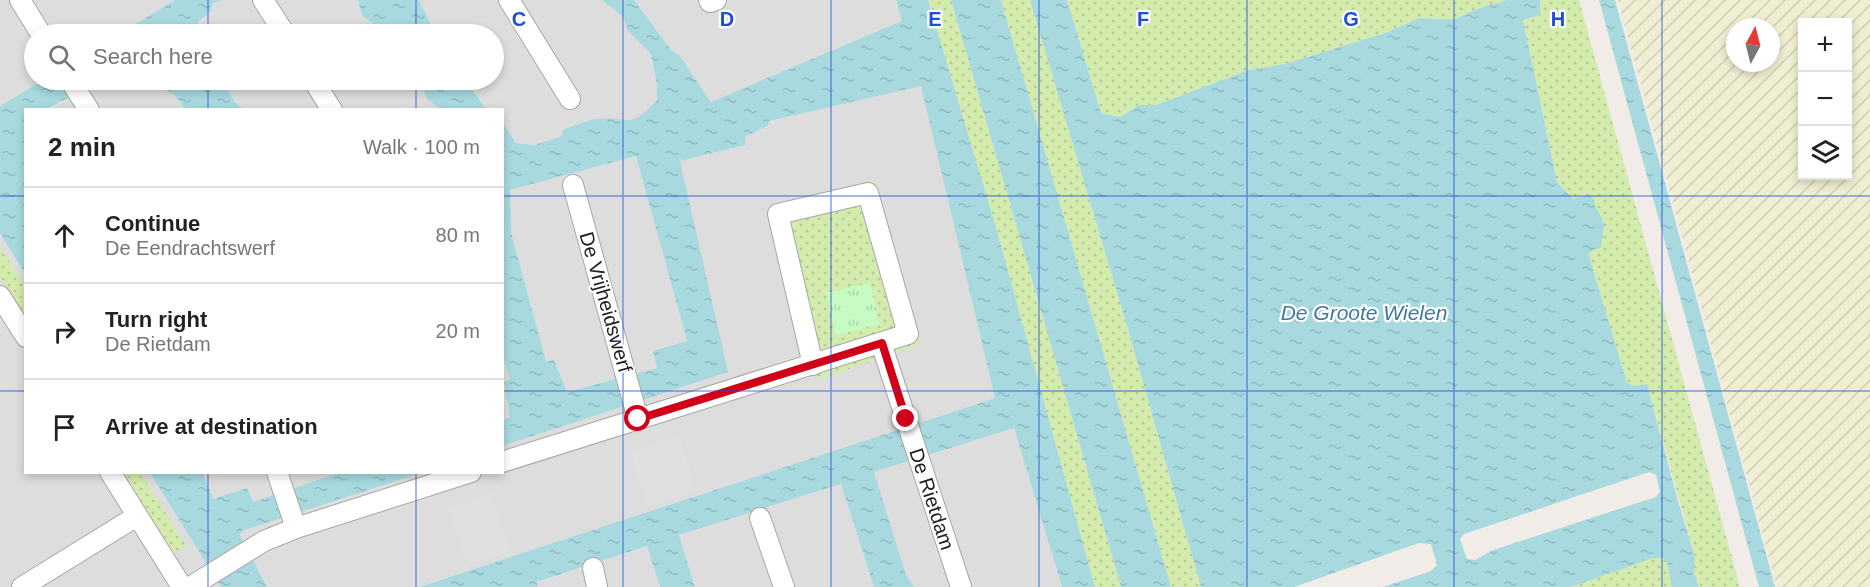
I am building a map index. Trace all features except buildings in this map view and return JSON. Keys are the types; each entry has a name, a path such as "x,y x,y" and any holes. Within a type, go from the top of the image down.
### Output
{"street":[{"path":"20,0 35,24"},
{"path":"263,0 279,24"},
{"path":"509,0 570,99"},
{"path":"710,0 710,2 716,0"},
{"path":"76,90 85,104"},
{"path":"319,90 331,108"},
{"name":"De Vrijheidswerf","path":"573,185 637,413"},
{"path":"504,461 637,413 813,365 908,334 868,193 778,214 813,365"},
{"path":"0,296 6,320 24,335"},
{"name":"De Rietdam","path":"882,343 961,587"},
{"path":"111,474 182,587"},
{"path":"190,587 264,540 294,524 464,474"},
{"path":"279,479 294,524"},
{"path":"22,587 137,516"},
{"path":"760,518 784,587"}],"shaded area":[{"path":"0,0 175,0 135,24 24,24 24,90 26,90 0,106"},
{"path":"223,0 358,0 362,15 373,24 198,24 211,11 213,3"},
{"path":"419,0 602,0 623,17 628,31 651,54 657,85 657,100 645,114 631,122 596,119 561,136 535,145 516,143 504,125 504,108 485,108 474,90 504,90 504,24 431,24"},
{"path":"634,0 896,0 903,21 711,102 680,56 671,50"},
{"path":"1618,0 1870,0 1870,587 1777,587"},
{"path":"922,85 995,398 419,587 267,587 240,535 242,531 418,474 504,474 504,446 727,372 680,161 746,145 745,137 768,127 769,121"},
{"path":"84,90 166,90 185,108 51,108"},
{"path":"228,90 423,90 427,99 439,108 243,108 235,102"},
{"path":"636,156 687,341 657,368 567,392 554,360 546,361 511,232 510,190"},
{"path":"0,233 24,272 24,474 151,474 221,587 0,587"},
{"path":"504,360 511,379 504,382"},
{"path":"504,382 510,417 504,420"},
{"path":"1014,428 1062,587 914,587 906,575 873,472"},
{"path":"679,436 696,490 647,506 630,452"},
{"path":"203,474 335,474 252,503 247,489 213,499"},
{"path":"841,484 874,587 695,587 679,535"},
{"path":"492,494 510,551 467,565 448,508"},
{"path":"647,546 660,587 537,587 536,583"}],"green space":[{"path":"928,0 951,0 1121,587 1095,587 997,231"},
{"path":"1001,0 1030,0 1127,326 1201,587 1171,587"},
{"path":"1067,0 1507,0 1477,9 1453,20 1418,18 1388,32 1285,64 1249,70 1156,105 1139,105 1120,117 1101,113"},
{"path":"1540,0 1579,0 1740,587 1699,587 1694,575 1695,557 1647,384 1633,386 1627,384 1588,253 1601,247 1573,199 1557,182 1523,20 1540,15"},
{"path":"874,180 921,344 818,380 780,204"},
{"path":"0,246 24,286 24,316 0,277"},
{"path":"870,283 879,324 836,335 826,293"},
{"path":"122,474 141,474 187,547 173,555"},
{"path":"1653,558 1663,558 1667,562 1672,587 1571,587"}],"water":[{"path":"175,0 223,0 213,3 211,11 198,24 135,24"},
{"path":"358,0 419,0 431,24 373,24 362,15"},
{"path":"602,0 634,0 671,50 680,56 711,102 902,21 896,0 928,0 997,231 1095,587 1062,587 1014,428 874,472 906,575 914,587 874,587 841,484 679,535 695,587 660,587 647,546 537,582 537,587 419,587 995,398 921,86 769,121 768,126 745,137 746,145 680,161 728,372 504,446 504,420 510,417 504,382 510,379 504,360 504,125 516,143 535,145 561,136 564,129 585,122 597,119 629,120 641,116 657,100 657,85 651,54 628,31 623,17","holes":["636,156 687,341 653,351 657,368 567,392 554,360 546,361 511,232 510,190"]},
{"path":"951,0 1001,0 1171,587 1121,587"},
{"name":"De Groote Wielen","path":"1030,0 1067,0 1101,113 1120,117 1139,105 1156,105 1249,70 1285,64 1388,32 1419,18 1453,20 1477,9 1507,0 1540,0 1540,15 1523,20 1557,182 1573,199 1590,194 1604,224 1601,247 1588,253 1627,383 1633,386 1647,384 1695,557 1694,574 1699,587 1672,587 1667,562 1663,558 1653,558 1571,587 1383,587 1431,571 1437,565 1431,544 1419,543 1294,587 1201,587 1127,326","holes":["1649,472 1656,475 1660,492 1656,497 1493,550 1475,560 1467,559 1460,539 1464,534"]},
{"path":"1599,0 1615,0 1775,587 1759,587"},
{"path":"26,90 83,90 49,108 24,108 24,272 0,233 0,106"},
{"path":"166,90 228,90 235,102 243,108 185,108"},
{"path":"423,90 473,90 485,108 439,108 427,99"},
{"path":"151,474 203,474 213,499 247,488 253,502 335,474 418,474 242,531 240,535 267,587 221,587"}],"route":[{"path":"638,419 882,343 906,419"}]}
